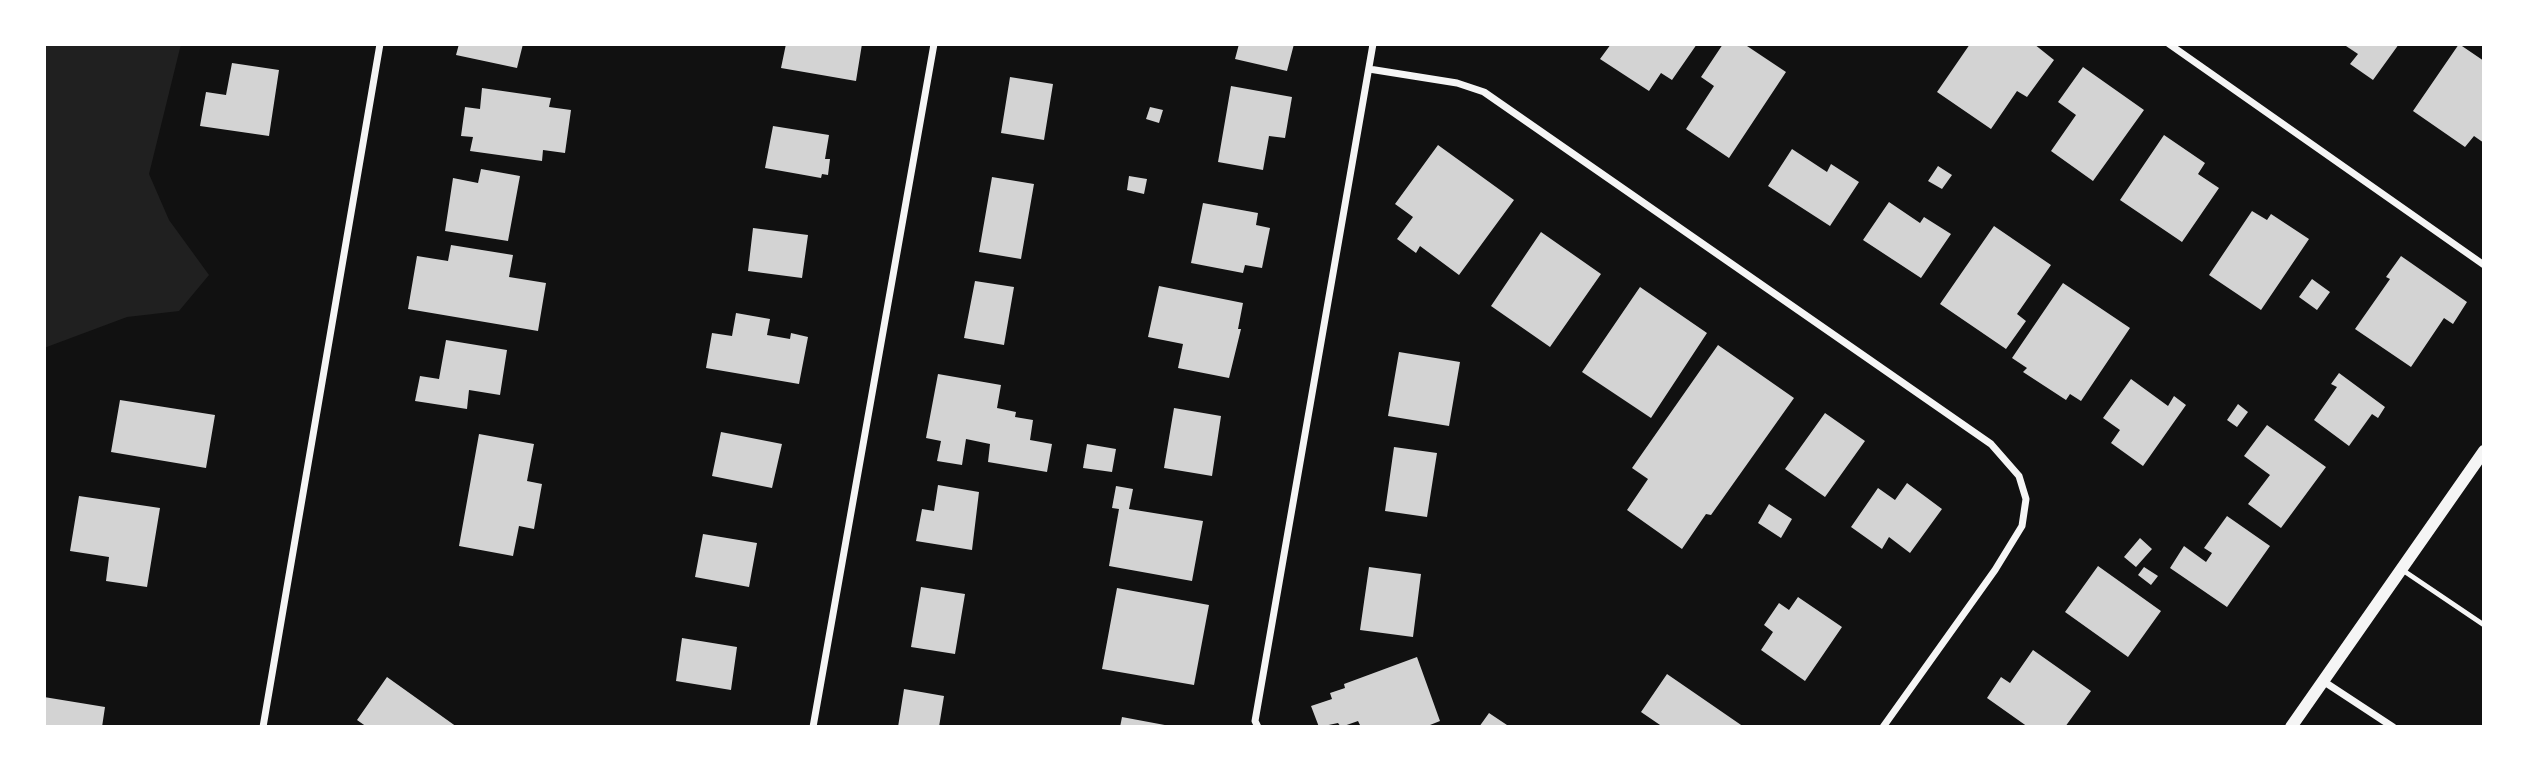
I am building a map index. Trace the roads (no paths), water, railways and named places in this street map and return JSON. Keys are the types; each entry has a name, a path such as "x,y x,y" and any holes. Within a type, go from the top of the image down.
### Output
{"street":[{"path":"262,727 380,44"},
{"path":"813,727 934,44"},
{"path":"1258,727 1255,721 1373,44"},
{"path":"2169,44 2484,265"},
{"path":"1369,69 1457,83 1484,92 1979,436 2010,464 2019,476 2026,499 2022,526 1995,570 1883,727"},
{"path":"2291,727 2484,450"},
{"path":"2323,681 2393,727"}],"lane":[{"path":"2401,569 2484,625"}]}
